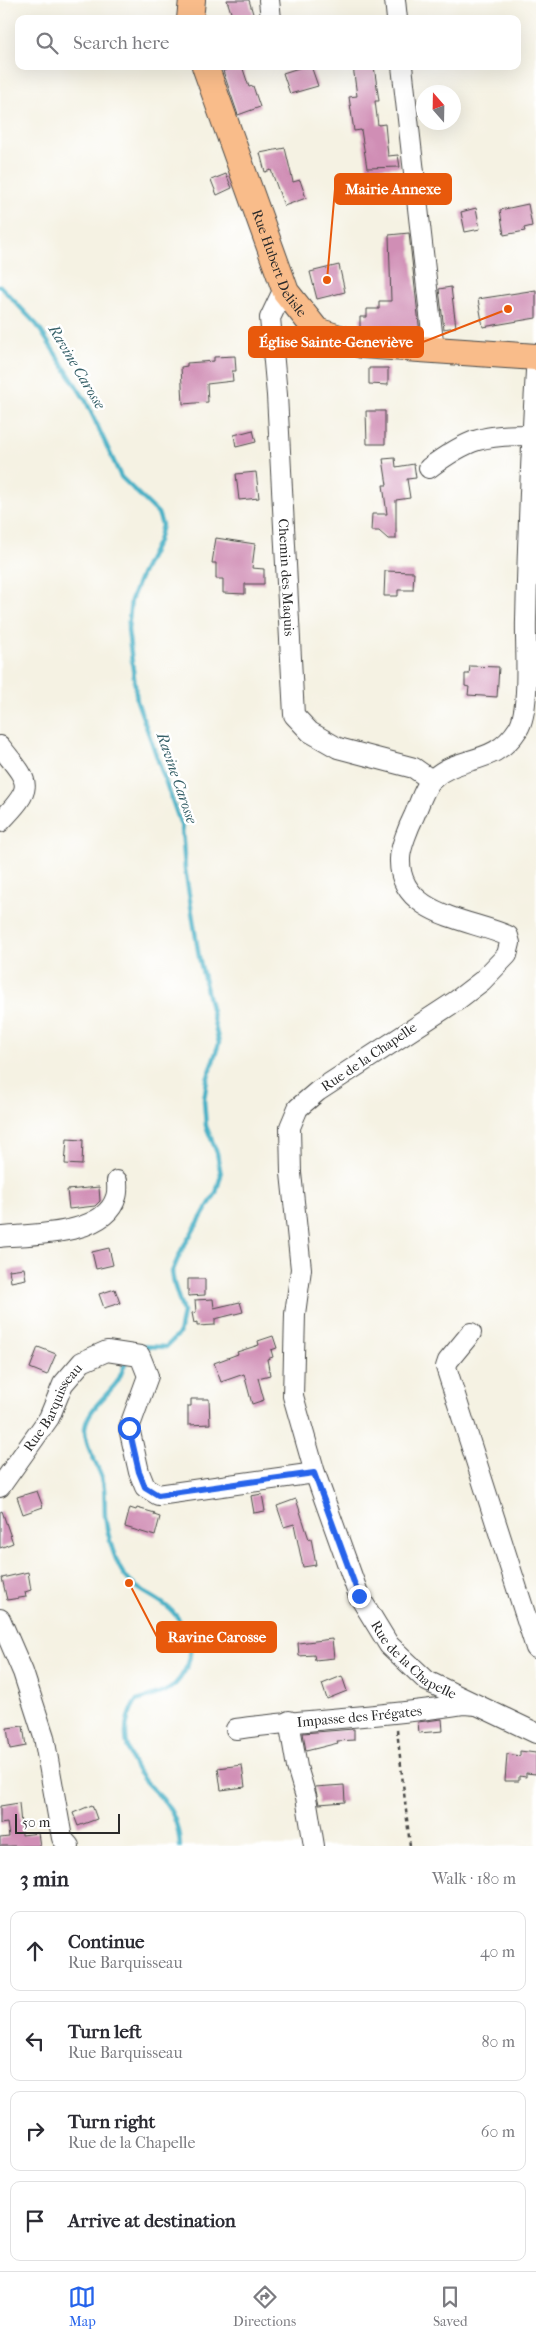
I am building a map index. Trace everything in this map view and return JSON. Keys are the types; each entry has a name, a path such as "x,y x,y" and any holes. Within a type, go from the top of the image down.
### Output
{"main road":[{"path":"190,15 192,0"},
{"name":"Rue Hubert Delisle","path":"206,70 286,292 317,331 362,346 536,357"}],"street":[{"path":"269,0 271,15"},
{"path":"395,0 397,15"},
{"path":"402,70 434,350"},
{"name":"Chemin des Maquis","path":"286,292 280,298 270,318 277,395 294,714 310,732 338,748 414,768 431,780"},
{"path":"431,780 444,771 504,748 520,727 525,699 532,436 536,371"},
{"path":"429,468 453,450 474,441 497,435 532,436"},
{"path":"0,746 19,770 25,782 26,791 20,801 0,822"},
{"name":"Rue de la Chapelle","path":"431,780 410,824 400,858 404,881 417,899 442,915 476,926 494,929 508,936 510,943 507,955 482,981 456,1001 318,1091 298,1108 290,1127 291,1172 301,1269 295,1314 293,1396 314,1473 359,1596 389,1645 427,1681 481,1705 536,1733"},
{"path":"0,1237 72,1230 97,1219 105,1215 116,1197 117,1181"},
{"path":"471,1333 448,1361 446,1367 536,1648"},
{"name":"Rue Barquisseau","path":"1,1479 49,1418 63,1384 82,1362 107,1351 140,1356 148,1376 129,1428 139,1472 145,1487 158,1495 314,1473"},
{"path":"0,1618 23,1672 44,1737 65,1843"},
{"name":"Impasse des Frégates","path":"236,1729 464,1704 481,1705"},
{"path":"289,1722 297,1767 306,1797 314,1846"}],"path":[{"path":"395,1713 410,1846"}],"building":[{"path":"227,0 249,0 253,15 232,15"},
{"path":"243,70 249,87 253,86 260,107 238,115 223,71"},
{"path":"292,70 312,70 318,86 290,94 283,73"},
{"path":"354,70 375,70 379,101 375,101 378,125 385,124 388,156 398,155 400,167 367,168 361,130 354,131 349,97 357,96"},
{"path":"285,148 293,182 300,180 306,198 284,206 271,170 265,172 260,153"},
{"path":"226,174 232,188 217,195 211,180"},
{"path":"528,204 532,226 524,228 525,231 504,235 500,210"},
{"path":"476,208 480,229 465,232 461,212"},
{"path":"409,233 420,334 360,329 360,317 367,317 367,309 379,309 379,301 391,301 389,235"},
{"path":"339,265 345,292 317,299 310,272"},
{"path":"451,287 456,327 444,329 439,289"},
{"path":"536,290 536,318 483,327 478,299"},
{"path":"235,356 236,371 232,371 233,381 207,384 208,402 183,404 181,367 187,366 187,363 214,361 214,357"},
{"path":"369,368 388,368 388,385 369,384"},
{"path":"366,411 385,411 385,444 367,444"},
{"path":"253,430 256,442 236,447 234,435"},
{"path":"395,458 396,467 414,464 416,478 407,479 410,498 396,500 396,539 388,539 379,531 371,531 372,514 387,514 383,485 387,485 383,459"},
{"path":"256,472 259,498 239,500 236,474"},
{"path":"216,538 255,544 252,568 264,569 264,584 245,584 245,594 223,593 223,579 216,579 216,563 212,563"},
{"path":"385,571 414,572 413,590 398,590 398,596 384,596"},
{"path":"470,666 499,667 497,697 468,695 469,687 465,686 465,674 469,674"},
{"path":"67,1139 83,1140 82,1165 65,1164"},
{"path":"99,1187 100,1201 95,1206 69,1209 67,1190"},
{"path":"109,1248 113,1265 96,1269 92,1252"},
{"path":"24,1268 26,1279 11,1282 9,1270"},
{"path":"188,1279 205,1279 205,1295 188,1296"},
{"path":"115,1289 120,1303 104,1308 99,1294"},
{"path":"213,1299 214,1308 240,1302 243,1312 215,1319 215,1325 197,1326 197,1322 194,1323 192,1313 196,1312 195,1300"},
{"path":"273,1336 277,1348 271,1350 273,1357 267,1359 270,1375 258,1378 264,1400 252,1404 244,1374 221,1382 214,1363 238,1354 237,1352 259,1345 258,1341"},
{"path":"38,1347 56,1354 47,1375 30,1368"},
{"path":"191,1399 209,1399 210,1424 188,1425 188,1406 191,1406"},
{"path":"37,1491 43,1507 23,1514 17,1497"},
{"path":"262,1494 265,1511 254,1513 251,1496"},
{"path":"296,1499 309,1539 311,1538 316,1565 303,1567 294,1524 284,1527 277,1506"},
{"path":"130,1508 155,1513 154,1515 160,1517 155,1536 125,1527"},
{"path":"2,1511 13,1543 0,1548 0,1512"},
{"path":"28,1572 31,1590 25,1592 26,1597 7,1600 2,1578"},
{"path":"332,1639 334,1658 315,1660 314,1655 299,1656 298,1643"},
{"path":"342,1676 347,1691 327,1699 322,1684"},
{"path":"442,1719 443,1731 419,1733 418,1722"},
{"path":"23,1726 26,1746 10,1749 7,1728"},
{"path":"354,1729 354,1740 337,1741 338,1743 306,1751 303,1733"},
{"path":"520,1751 536,1753 536,1774 526,1773 526,1777 519,1776 519,1781 505,1781 507,1754 520,1756"},
{"path":"242,1765 245,1787 221,1790 218,1768"},
{"path":"344,1785 345,1802 319,1804 315,1787"},
{"path":"19,1803 22,1835 38,1833 40,1846 0,1846 0,1838 9,1837 7,1823 0,1824 0,1806"},
{"path":"92,1805 97,1819 78,1826 73,1813"}],"waterway":[{"name":"Ravine Carosse","path":"0,286 37,325 86,401 121,477 158,513 162,525 158,541 131,600 128,630 137,701 182,828 185,869 199,957 219,1043 207,1080 204,1100 206,1126 217,1153 221,1175 216,1193 182,1249 172,1272 183,1312 179,1334 166,1347 140,1346"},
{"name":"Ravine Carosse","path":"126,1361 117,1382 89,1415 85,1434 103,1483 107,1530 121,1570 135,1586 171,1610 186,1631 188,1639 190,1656 188,1664 179,1680 168,1690 136,1701 127,1721 126,1731 132,1761 144,1780 163,1799 174,1817 180,1846"}],"place":[{"name":"Mairie Annexe","path":"327,280"},
{"name":"Église Sainte-Geneviève","path":"508,309"},
{"name":"Ravine Carosse","path":"129,1583"}],"route":[{"path":"129,1428 139,1472 145,1487 158,1495 314,1473 359,1596"}]}
